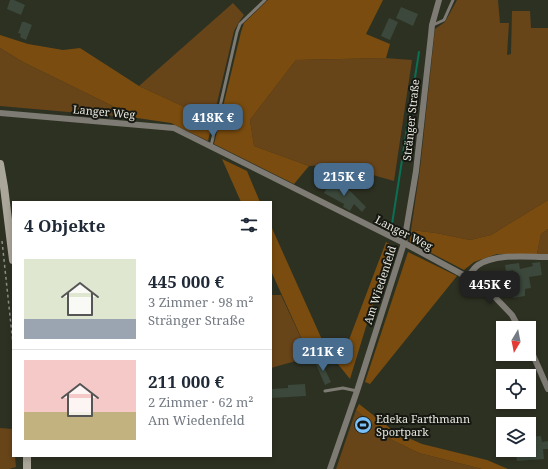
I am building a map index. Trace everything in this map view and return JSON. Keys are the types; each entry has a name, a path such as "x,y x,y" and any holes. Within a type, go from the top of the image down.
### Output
{"main road":[{"path":"0,164 12,252"},
{"path":"27,457 27,469"}],"street":[{"name":"Stränger Straße","path":"404,243 416,171 432,25 439,0"},
{"name":"Langer Weg","path":"0,113 174,128 404,243 467,277"},
{"name":"Am Wiedenfeld","path":"330,469 357,391 404,243"},
{"path":"516,321 512,315 490,292 467,277 476,266 498,257 548,257"},
{"path":"536,361 548,389"}],"lane":[{"path":"211,147 237,32 240,24 265,0"},
{"path":"432,25 444,20 453,0"},
{"path":"325,391 343,388 357,391"}],"path":[{"path":"2,235 12,334"}],"shaded area":[{"path":"268,0 383,0 366,34 390,44 386,58 296,60 250,120 254,146 309,166 294,184 214,144 244,23"},
{"path":"457,0 498,0 500,23 509,23 507,55 511,54 512,11 530,11 531,28 548,28 548,200 491,235 470,240 436,233 411,230 420,169 435,29 445,22"},
{"path":"233,3 244,15 234,31 213,120 139,86"},
{"path":"0,35 28,44 63,50 80,48 139,86 213,120 208,141 171,123 137,118 23,62 0,48"},
{"path":"0,48 23,62 137,118 0,106"},
{"path":"385,58 412,60 394,181 334,164 309,166 254,146 250,120 296,60"},
{"path":"222,159 247,171 260,201 241,201"},
{"path":"548,200 548,229 541,234 537,254 497,254 474,262 464,270 410,242 411,230 436,233 470,240 491,235"},
{"path":"272,228 328,353 310,357 272,273"},
{"path":"548,229 548,254 537,254 541,234"},
{"path":"386,242 391,245 350,379 329,353 347,345"},
{"path":"408,252 457,276 370,384 365,382"},
{"path":"272,295 281,295 310,357 272,368"},
{"path":"359,404 395,432 422,444 487,460 508,469 482,469 419,453 392,440 356,410"},
{"name":"Edeka Farthmann Sportpark","path":"356,410 392,440 419,453 482,469 336,469"},
{"path":"0,428 12,429 12,457 15,457 16,467 0,469"}],"building":[{"path":"10,0 14,0 25,5 21,15 7,9"},
{"path":"401,7 418,14 413,26 396,18"},
{"path":"389,18 398,22 390,40 381,36"},
{"path":"22,22 32,25 26,40 20,37 21,34 18,33"},
{"path":"330,183 344,190 346,187 366,207 362,212 354,204 350,211 343,207 344,204 324,193"},
{"path":"540,262 542,275 529,277 531,288 525,289 525,296 513,298 511,286 516,285 513,270 506,272 505,265 519,263 520,269 533,266 532,263"},
{"path":"320,359 331,382 325,385 315,362"},
{"path":"305,384 306,396 272,398 272,389 288,388 288,385"},
{"path":"536,436 541,436 542,442 548,441 548,449 543,449 544,459 517,461 516,457 536,457"}],"waterway":[{"path":"392,224 419,52"}],"place":[{"name":"Edeka Farthmann Sportpark","path":"363,425"}]}
